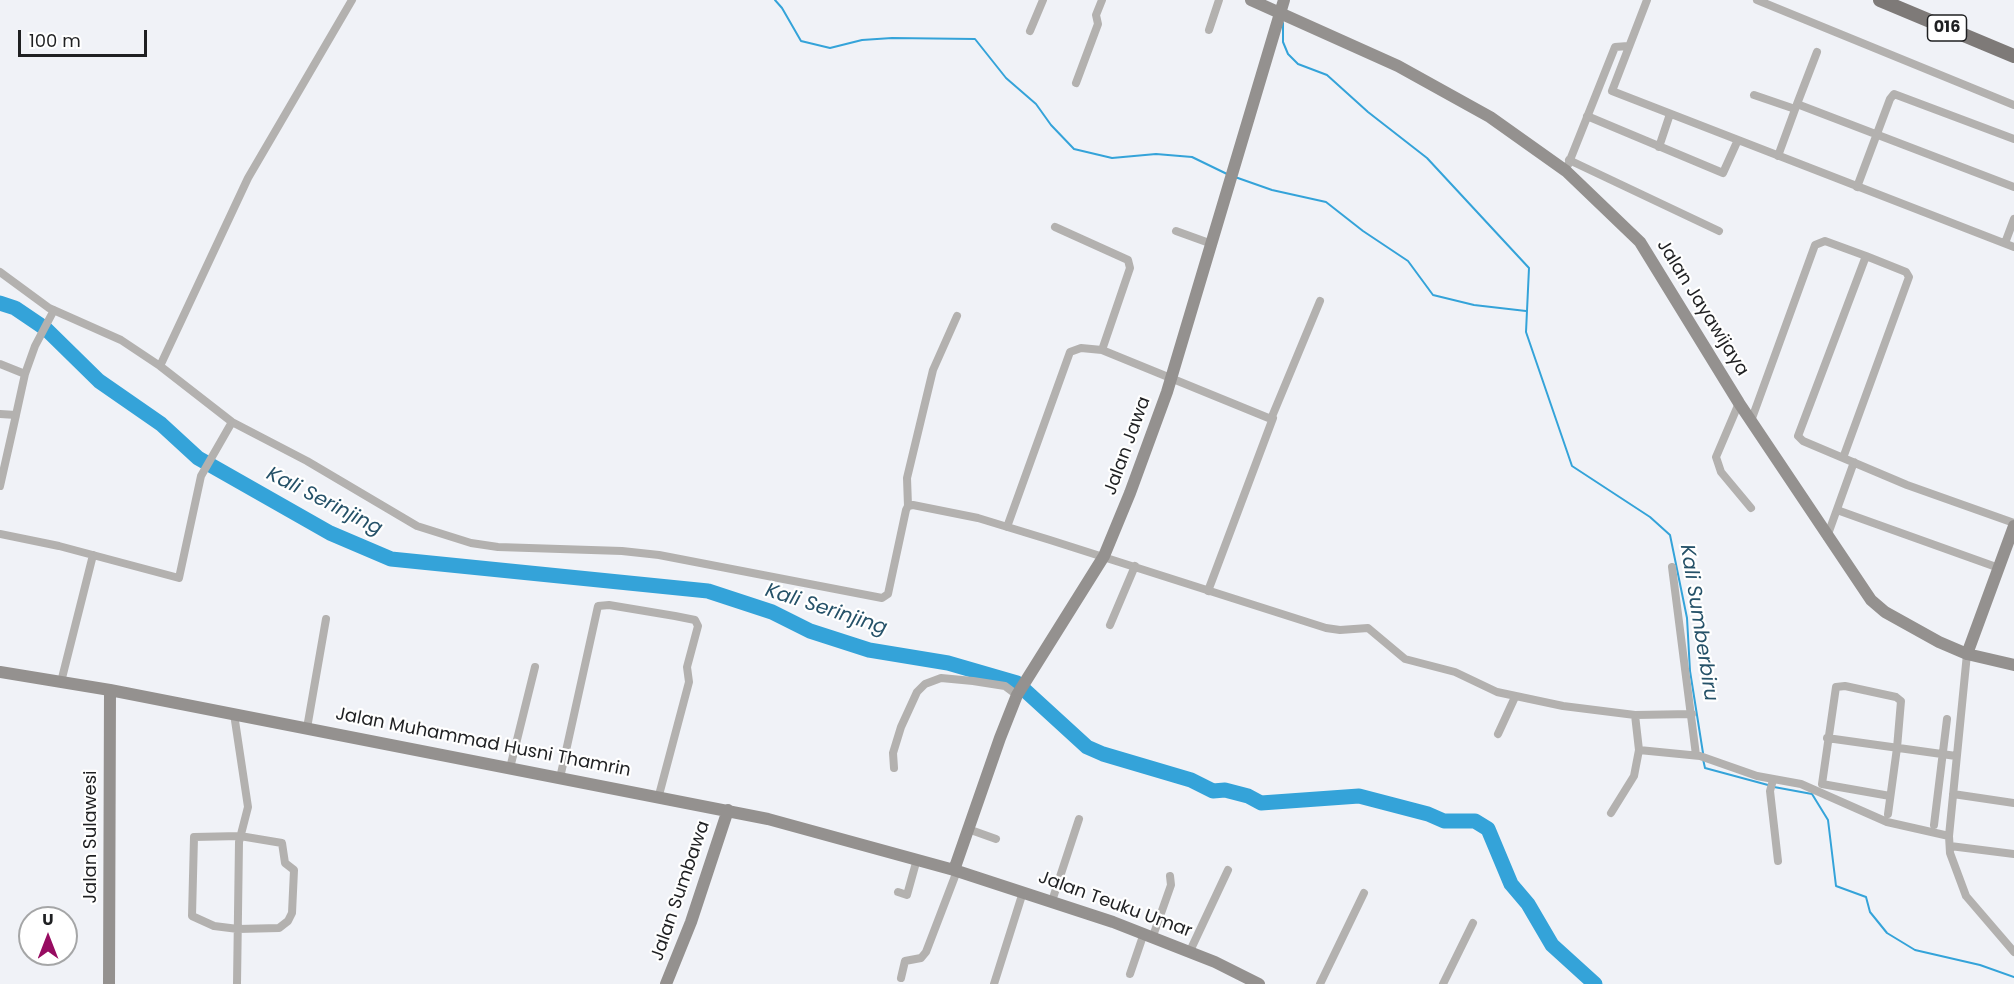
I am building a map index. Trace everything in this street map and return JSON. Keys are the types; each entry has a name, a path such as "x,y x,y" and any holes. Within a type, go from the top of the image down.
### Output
{"main road":[{"name":"016","path":"1880,0 1902,4 2014,56"}],"street":[{"path":"160,366 248,178 352,0"},
{"path":"1030,31 1043,0"},
{"path":"1076,83 1098,24 1096,15 1102,0"},
{"path":"1209,30 1219,0"},
{"name":"Jalan Jayawijaya","path":"1251,0 1284,10 1398,66 1490,117 1568,166 1640,242 1739,403 1827,538 1871,600 1908,626 1967,654 2014,665"},
{"path":"1647,0 1612,91 2014,247"},
{"path":"1757,0 2014,105"},
{"name":"Jalan Jawa","path":"956,870 968,830 1018,694 1104,556 1130,494 1170,379 1284,10"},
{"path":"1628,46 1615,47 1568,166 1719,231"},
{"path":"1778,156 1817,52"},
{"path":"1857,187 1890,99 1897,93 2014,140"},
{"path":"1754,95 1877,134 2014,187"},
{"path":"1659,147 1670,114"},
{"path":"1587,116 1723,173 1737,141"},
{"path":"2005,243 2014,219"},
{"path":"1056,227 1128,260 1130,268 1102,350"},
{"path":"1176,231 1212,244"},
{"path":"1751,421 1815,245 1825,241 1906,272 1909,278 1843,458"},
{"path":"1866,256 1797,433 1803,441 1907,485 2014,524 1967,654 1934,825"},
{"path":"0,272 54,310 110,334 160,366 230,425 307,461 417,526 471,543 498,547 622,551 659,555 879,598 888,594 908,506 907,478 933,370 957,316"},
{"path":"1208,591 1272,418 1320,301"},
{"path":"0,486 25,374 54,310"},
{"path":"1007,527 1067,356 1073,350 1081,348 1102,350 1266,418 1272,418"},
{"path":"0,364 25,374"},
{"path":"1739,403 1716,457 1721,472 1751,507"},
{"path":"0,414 16,415"},
{"path":"0,534 180,578 201,476 230,425"},
{"path":"1827,538 1854,462"},
{"path":"908,506 937,508 1007,527 1333,629 1368,628 1405,659 1455,672 1492,690 1515,697 1635,715 1692,714"},
{"path":"1837,510 1999,568"},
{"path":"61,682 93,555"},
{"path":"1110,625 1135,566"},
{"path":"1672,567 1692,714 1701,756"},
{"path":"560,777 598,606 604,604 675,616 694,620 698,626 687,668 689,682 659,795"},
{"path":"307,728 326,619"},
{"path":"510,768 535,668"},
{"name":"Jalan Muhammad Husni Thamrin","path":"0,672 110,690 659,795 728,810 956,870"},
{"path":"894,768 893,753 900,727 917,692 925,684 938,678 973,681 1005,686 1018,694"},
{"path":"1888,814 1902,704 1900,700 1837,686 1833,690 1822,784 1890,796"},
{"name":"Jalan Sulawesi","path":"109,984 110,690"},
{"path":"1498,734 1515,697"},
{"path":"234,714 248,807 240,836 237,984"},
{"path":"1611,813 1634,776 1639,750 1635,715"},
{"path":"1947,719 1948,755 1953,794 1945,838 1952,864 1966,896 2014,952"},
{"path":"1827,738 1948,755"},
{"path":"1639,750 1701,756 1772,785 1809,786 1887,822 2014,854"},
{"path":"1772,785 1778,861"},
{"path":"1953,794 2014,803"},
{"name":"Jalan Sumbawa","path":"666,984 691,922 728,810"},
{"path":"1052,901 1079,819"},
{"path":"968,830 996,839"},
{"path":"240,836 279,842 284,847 284,862 294,872 293,906 288,921 279,928 238,929 208,925 193,918 191,913 194,837 240,836"},
{"path":"898,892 907,895 916,859"},
{"path":"901,978 905,961 921,958 926,952 956,870"},
{"name":"Jalan Teuku Umar","path":"956,870 1148,934 1259,984"},
{"path":"1190,951 1228,870"},
{"path":"1130,974 1170,885 1170,876"},
{"path":"994,984 1023,892"},
{"path":"1320,984 1364,893"},
{"path":"1443,984 1473,923"}],"waterway":[{"name":"Kali Sumberbiru","path":"775,0 801,41 830,48 862,40 892,38 975,39 1006,78 1036,104 1051,125 1074,149 1112,158 1156,154 1192,157 1227,174"},
{"name":"Kali Sumberbiru","path":"1283,23 1283,42 1288,54 1298,64 1327,75 1368,112 1427,158 1529,268 1526,332 1572,466 1650,517 1670,535 1687,618 1690,671 1703,753"},
{"name":"Kali Sumberbiru","path":"1235,177 1272,190 1326,202 1363,231 1408,261 1433,295 1474,305 1526,311"},
{"name":"Kali Serinjing","path":"0,303 15,308 46,329 99,381 161,424 198,458 330,533 391,559 708,591 772,612 810,631 869,650 948,663 1017,683 1087,747 1103,754 1191,780 1213,791 1225,790 1248,796 1261,803 1359,796 1428,814 1444,821 1475,821 1488,829 1511,884 1528,904 1552,945 1595,984"},
{"name":"Kali Sumberbiru","path":"1703,759 1705,768 1768,785"},
{"name":"Kali Sumberbiru","path":"1774,787 1812,794 1828,820 1836,886 1866,897 1870,912 1887,933 1915,950 1980,965 2014,977"}]}
